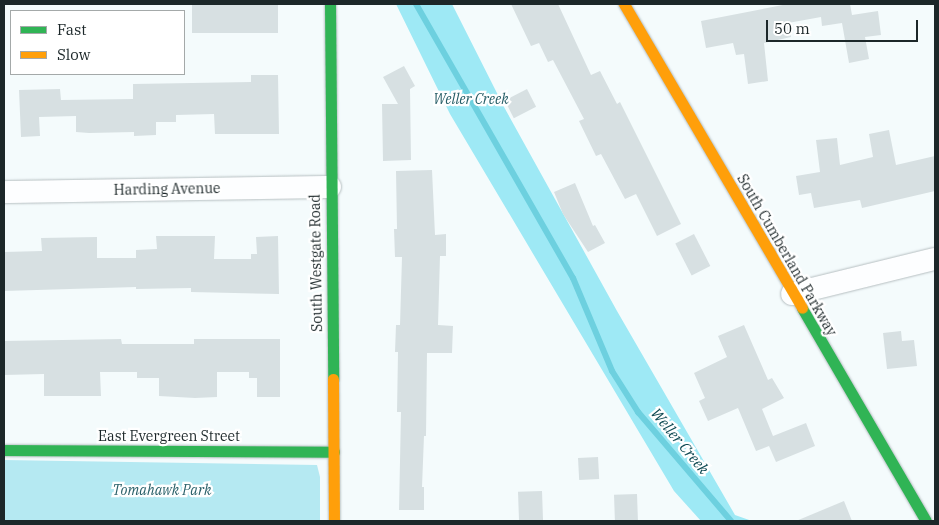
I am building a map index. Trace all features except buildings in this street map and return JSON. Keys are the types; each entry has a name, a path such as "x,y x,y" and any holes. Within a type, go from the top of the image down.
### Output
{"street":[{"name":"South Westgate Road","path":"330,4 334,521"},
{"name":"South Cumberland Parkway","path":"624,4 926,521"},
{"name":"Harding Avenue","path":"4,192 330,186"},
{"path":"792,294 935,259"},
{"name":"East Evergreen Street","path":"4,450 334,452"}],"green space":[{"name":"Weller Creek","path":"396,4 452,4 504,107 617,311 735,515 752,521 701,521 674,491 450,114"},
{"name":"Tomahawk Park","path":"4,460 317,465 320,477 320,521 4,521"}],"waterway":[{"name":"Weller Creek","path":"416,4 573,278 612,371 638,412 731,521"}],"traffic: fast":[{"path":"330,4 333,379"},
{"path":"802,308 926,521"},
{"path":"4,450 334,452"}],"traffic: slow":[{"path":"624,4 802,308"},
{"path":"333,379 334,521"}]}
